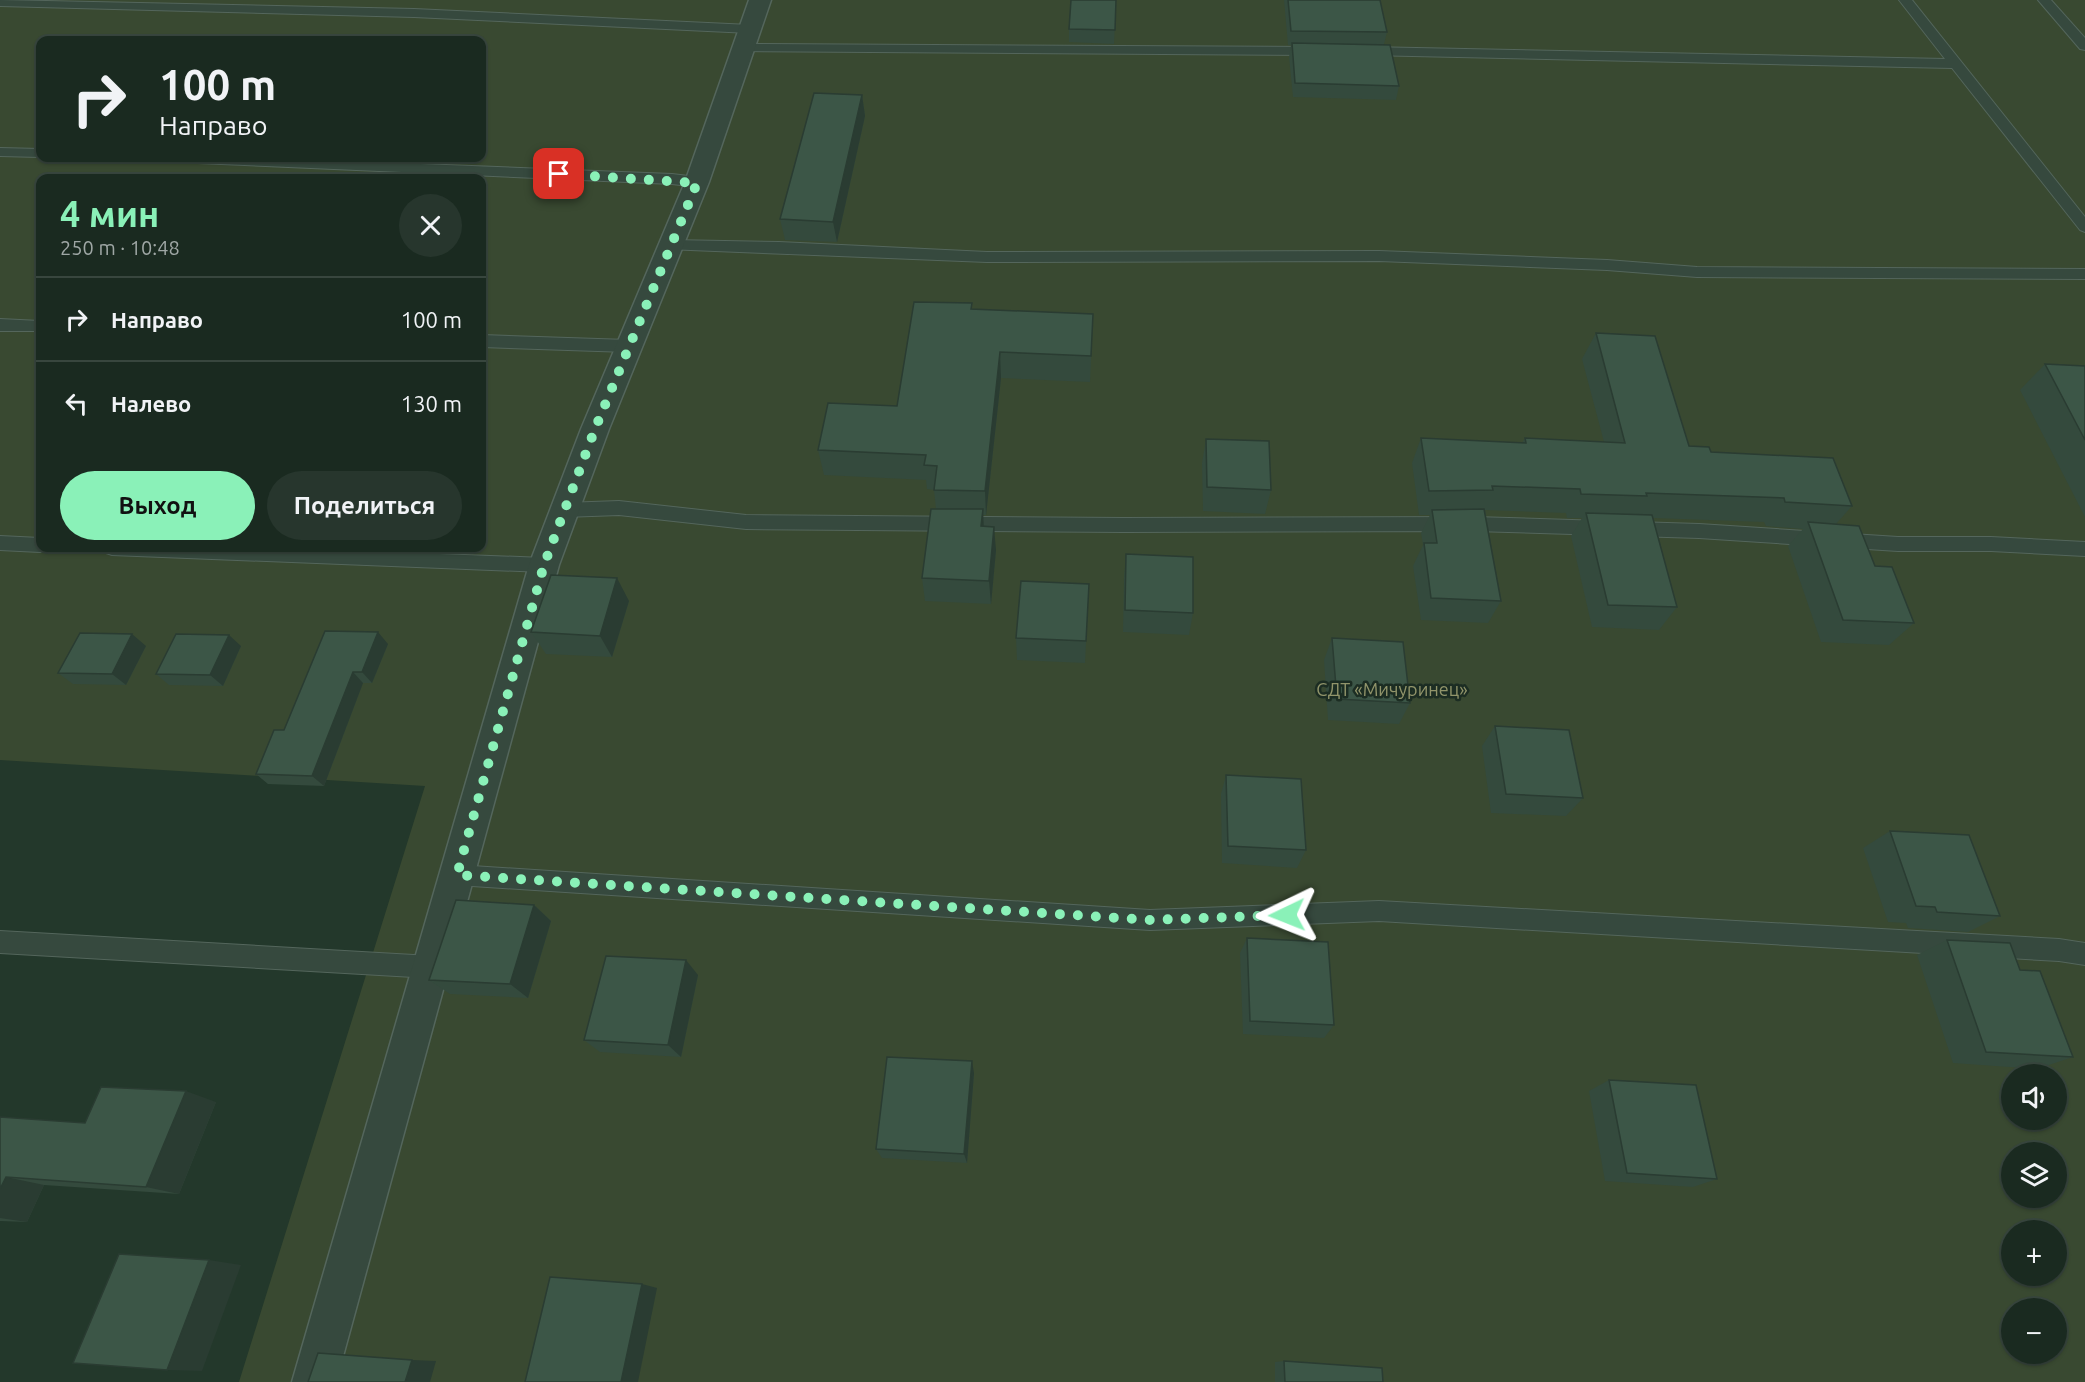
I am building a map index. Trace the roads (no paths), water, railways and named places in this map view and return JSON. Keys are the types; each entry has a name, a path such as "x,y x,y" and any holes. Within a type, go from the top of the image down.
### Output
{"street":[{"path":"315,1382 544,565 628,346 697,183 760,0"}],"lane":[{"path":"1905,0 2085,227"},
{"path":"2044,0 2085,46"},
{"path":"0,2 402,13 747,39 1324,51"},
{"path":"1348,51 1958,64"},
{"path":"0,152 36,153"},
{"path":"269,162 649,178 697,183"},
{"path":"671,244 987,257 1379,256 1607,265 1698,272 2085,274"},
{"path":"0,325 36,326"},
{"path":"486,341 628,346"},
{"path":"564,510 619,508 746,522 1124,525 1474,524 1699,531 1898,544 1990,544 2085,549"},
{"path":"0,543 36,544"},
{"path":"214,552 544,565"},
{"path":"457,875 1150,920 1379,911 2047,949 2085,954"},
{"path":"0,942 431,967"}],"park label":[{"name":"СДТ «Мичуринец»","path":"1392,690"}]}
